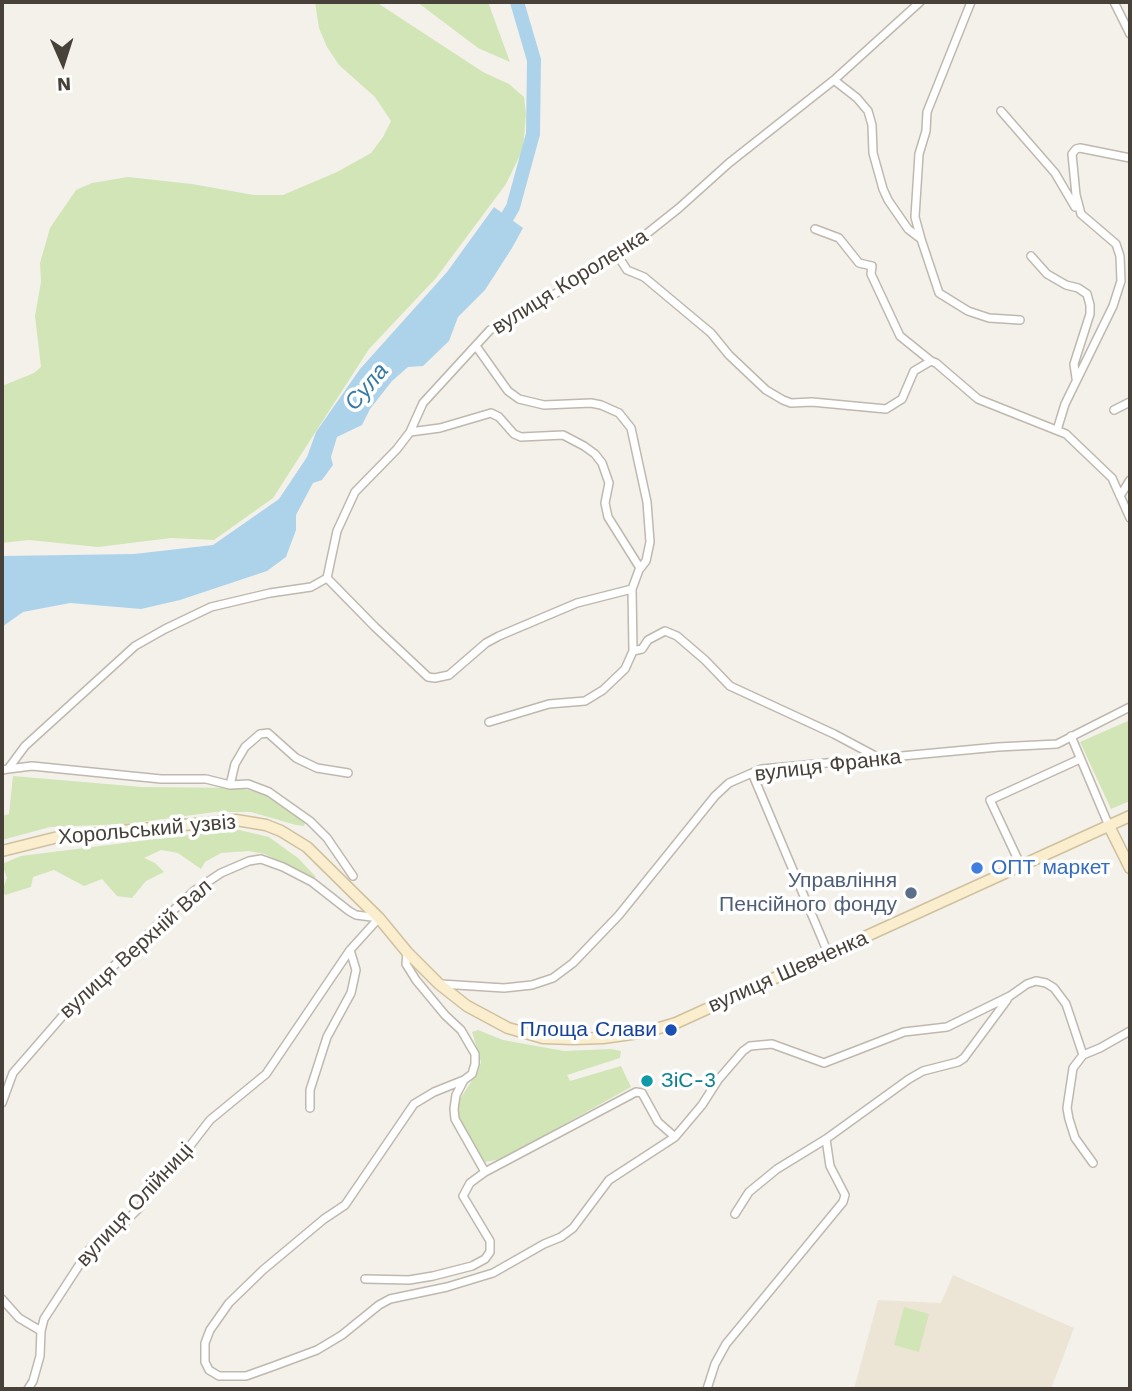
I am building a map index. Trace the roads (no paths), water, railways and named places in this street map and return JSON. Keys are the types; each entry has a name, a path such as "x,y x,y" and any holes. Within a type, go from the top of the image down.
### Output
{"main road":[{"name":"вулиця Шевченка","path":"439,984 467,1006 508,1028 543,1038 603,1038 646,1032 676,1023 1130,816"},
{"name":"Хорольський узвіз","path":"2,851 58,837 236,820 281,831 307,847 379,918 407,952 439,984"},
{"path":"1109,826 1130,868"}],"street":[{"name":"вулиця Короленка","path":"327,578 337,531 349,503 368,476 397,449 410,432 423,403 490,330 618,256 834,80 920,2"},
{"path":"971,2 929,105 926,131 919,154 915,217 939,293 968,311 989,318 1020,320"},
{"path":"1114,2 1130,34"},
{"path":"834,80 857,98 868,111 872,125 873,153 888,200 908,229 921,239"},
{"path":"1001,111 1055,173 1081,214 1116,244 1121,256 1121,281 1113,306 1065,404 1057,430"},
{"path":"1081,214 1076,195 1073,152 1080,148 1130,158"},
{"path":"815,229 839,238 859,263 872,266 871,274 879,295 900,337 978,399 1066,433 1112,478 1130,518"},
{"path":"618,256 627,270 644,277 711,334 766,390 791,404 821,403 886,409 902,399 914,371 931,361"},
{"path":"1031,256 1047,274 1087,295 1090,314 1074,364 1076,380"},
{"path":"476,345 508,391 519,399 559,406 591,403 610,407 626,420 631,428 647,502 650,542 646,561 640,568 632,589 633,651 625,669 603,690 585,701 549,704 489,722"},
{"path":"1114,410 1130,402"},
{"path":"410,432 440,428 491,413 521,437 563,435 583,446 602,463 609,483 606,503 608,517 640,568"},
{"path":"1120,496 1130,480"},
{"path":"5,769 24,746 135,646 211,607 270,593 311,587 327,578 428,677 435,678 449,675 486,643 499,636 577,603 632,589"},
{"path":"633,651 642,649 648,640 665,631 677,636 730,686 881,759"},
{"name":"вулиця Франка","path":"439,984 503,988 532,985 553,978 573,963 619,915 715,796 729,783 752,773 762,769 1057,744 1130,707"},
{"path":"230,785 235,764 246,747 260,734 268,733 296,758 317,768 348,773"},
{"path":"1071,736 1109,826"},
{"path":"1021,866 990,800 1080,759"},
{"path":"5,769 32,766 161,779 206,779 230,785 248,784 269,792 299,812 327,838 353,876"},
{"path":"752,773 828,953"},
{"name":"вулиця Верхній Вал","path":"2,1103 13,1073 73,1004 194,891 221,873 261,859 312,882 356,915 379,918"},
{"name":"вулиця Олійниці","path":"28,1389 34,1385 40,1356 41,1331 55,1301 76,1267 91,1247 122,1225 140,1206 210,1120 266,1074 350,950 379,918"},
{"path":"310,1108 310,1090 327,1037 351,993 356,970 350,950"},
{"path":"407,952 406,964 416,980 471,1043 475,1054 472,1074 414,1104 345,1205 293,1244 229,1303 205,1343 205,1362 209,1370 219,1376 246,1376 317,1350 390,1299 447,1287 493,1273 561,1237 573,1228 609,1180 675,1137 702,1105 718,1080 750,1046 772,1044 824,1063 904,1032 947,1027 1010,996 1031,982 1046,983 1054,988 1066,1004 1083,1055"},
{"path":"735,1214 749,1192 777,1169 826,1139 909,1079 923,1071 964,1058 1010,996"},
{"path":"1093,1163 1075,1138 1068,1108 1073,1068 1083,1055 1130,1031"},
{"path":"464,1080 456,1095 455,1119 485,1172"},
{"path":"365,1279 409,1280 433,1276 472,1266 485,1259 490,1252 490,1241 463,1195 470,1183 485,1172 639,1091 658,1122 675,1137"},
{"path":"707,1389 715,1364 726,1344 843,1202 845,1195 830,1166 826,1139"},
{"path":"2,1298 19,1318 41,1331"}],"water":[{"path":"494,207 523,228 512,248 485,290 458,317 449,341 423,366 408,367 392,381 370,409 362,425 337,437 331,457 333,465 322,480 313,483 296,515 296,530 286,557 267,571 180,600 141,609 70,603 23,612 2,627 2,556 134,554 213,545 279,499 307,457 316,432 360,369 447,272"}],"waterway":[{"name":"Сула","path":"498,233 513,207 533,134 534,60 517,2"}],"place":[{"name":"ОПТ маркет","path":"977,868"},
{"name":"Управління Пенсійного фонду","path":"911,893"},
{"name":"Площа Слави","path":"671,1030"},
{"name":"ЗіС-3","path":"647,1081"}]}
